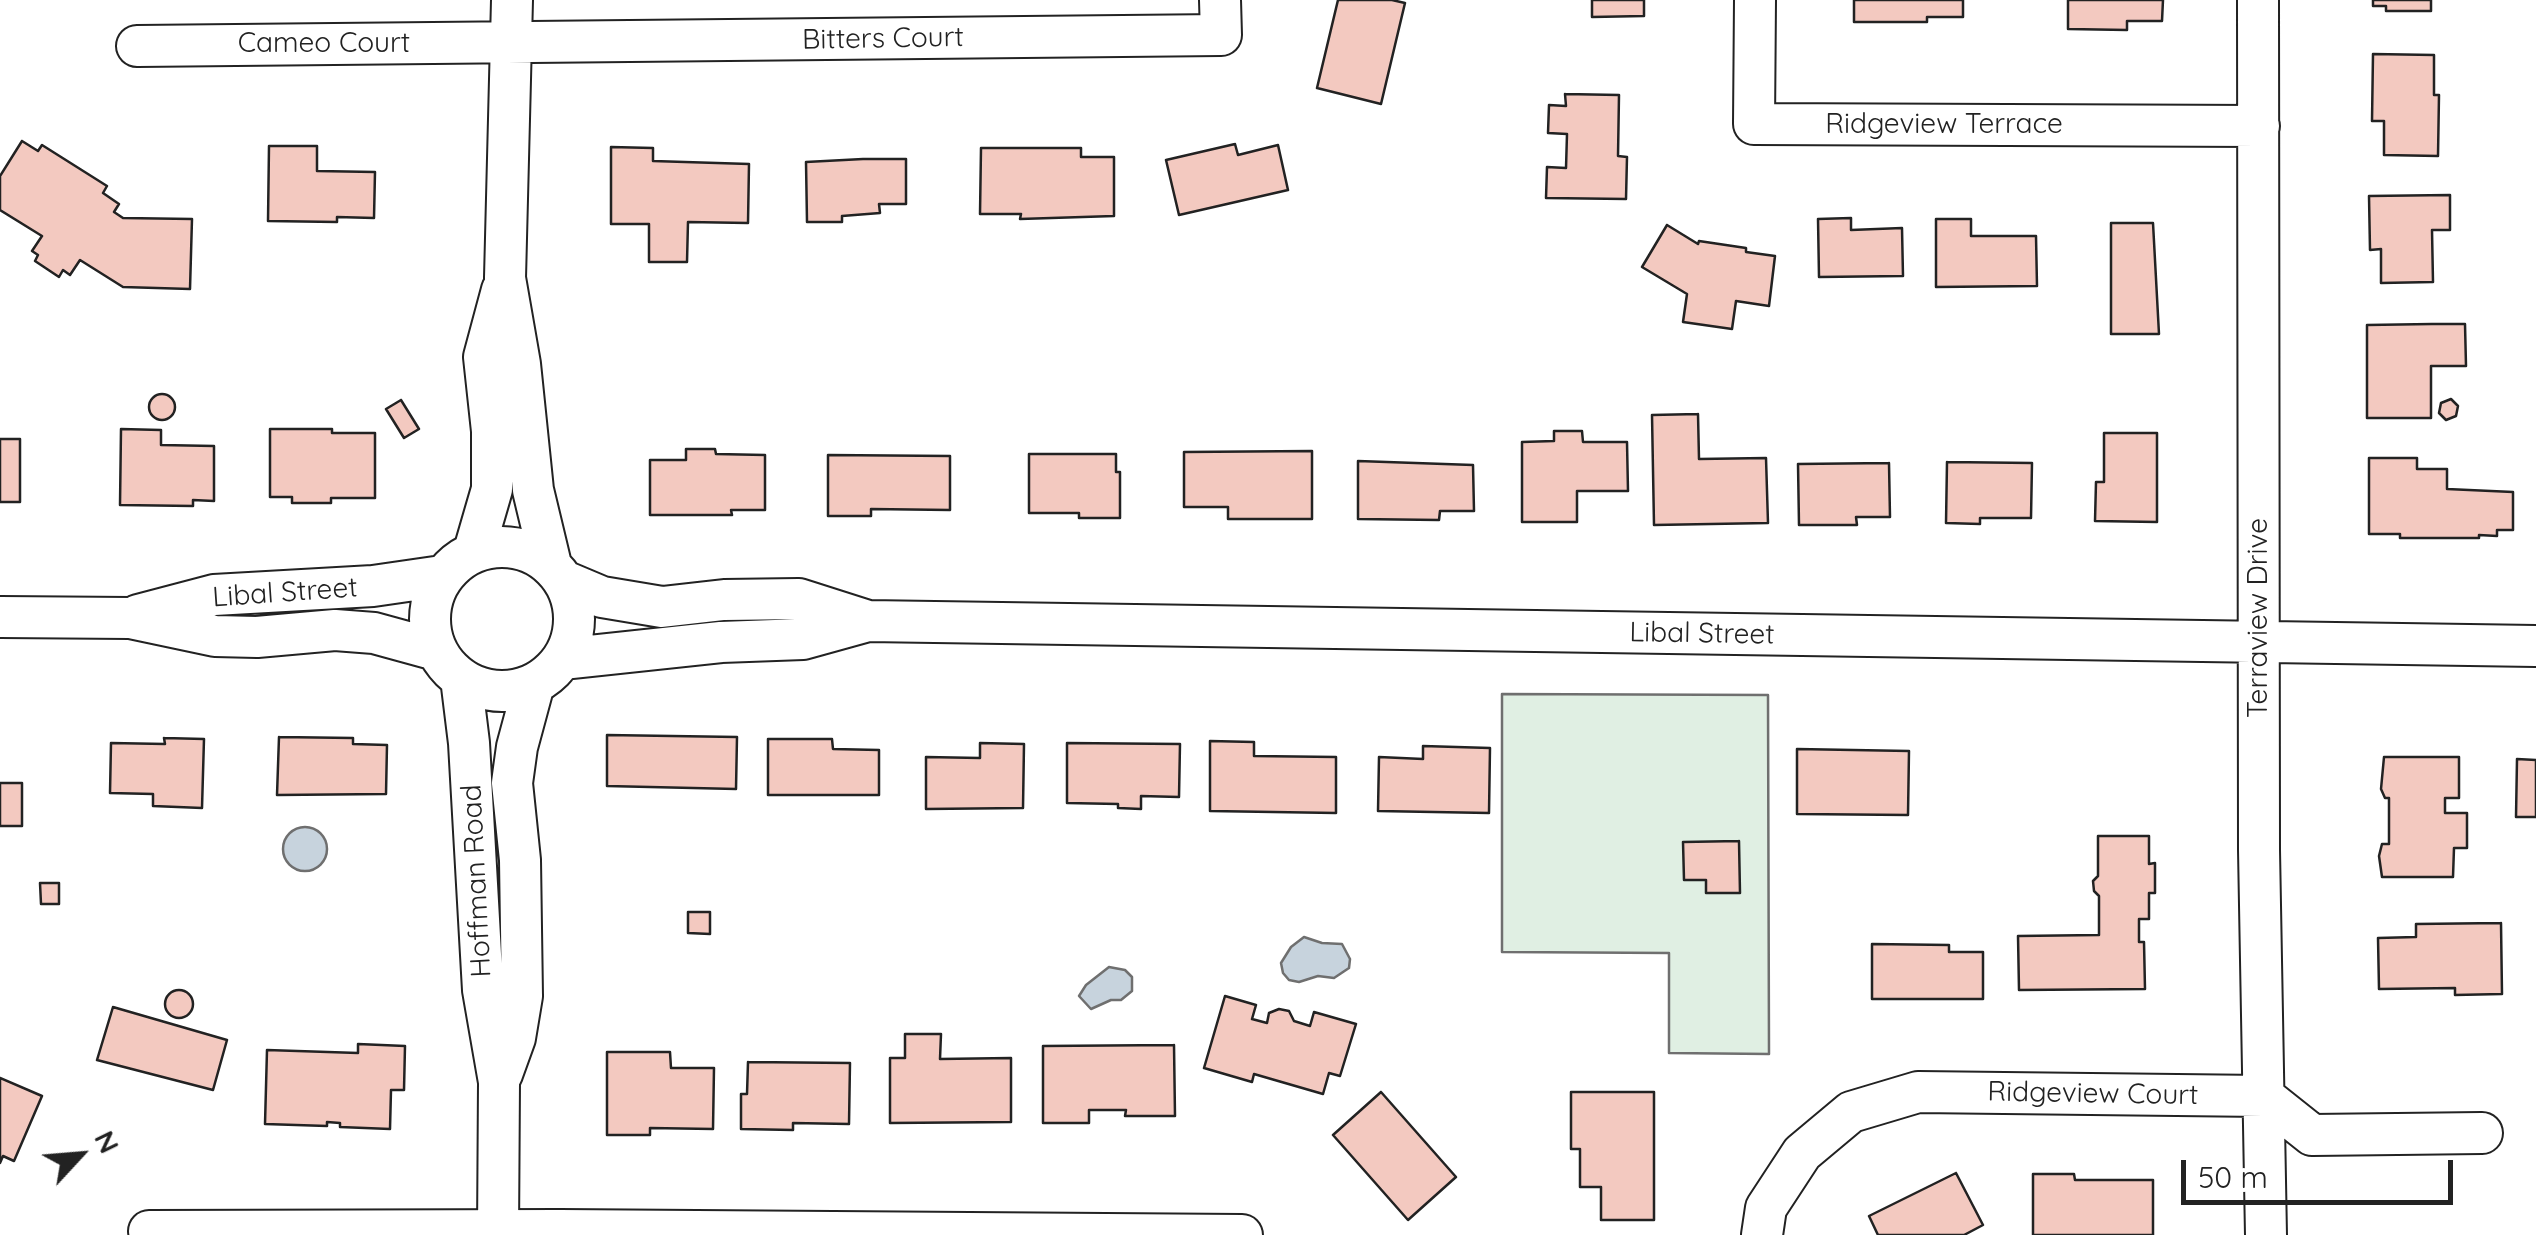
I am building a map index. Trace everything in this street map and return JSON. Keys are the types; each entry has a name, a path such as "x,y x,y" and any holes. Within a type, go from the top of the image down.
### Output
{"street":[{"path":"512,0 505,278 520,364 533,490 558,573 572,600 575,620 571,641 548,672 496,691 478,687 449,664 430,632 430,612 442,576 457,562 474,551 494,546 515,547 534,554 558,573"},
{"name":"Bitters Court","path":"511,43 1220,35 1220,0"},
{"name":"Ridgeview Terrace","path":"1755,0 1754,124 2258,126"},
{"name":"Terraview Drive","path":"2258,0 2259,643 2266,1235"},
{"name":"Cameo Court","path":"136,46 511,43"},
{"path":"474,551 492,489 492,430 484,357 505,278"},
{"name":"Libal Street","path":"558,573 602,597 662,607 799,598 868,621"},
{"name":"Libal Street","path":"130,618 214,595 373,586 442,576"},
{"name":"Libal Street","path":"0,617 130,618 215,636 257,638 335,630 374,632 449,664"},
{"name":"Libal Street","path":"548,672 721,642 803,639 868,621 2536,646"},
{"name":"Hoffman Road","path":"449,664 469,743 483,990 499,1082 498,1232"},
{"name":"Hoffman Road","path":"499,1082 515,1038 522,996 521,875 512,783 517,747 548,672"},
{"name":"Ridgeview Court","path":"1762,1235 1766,1208 1802,1153 1851,1112 1918,1092 2263,1096"},
{"path":"2263,1096 2312,1134 2482,1134"},
{"path":"149,1231 1242,1235"}],"green space":[{"path":"1502,694 1768,695 1769,1054 1669,1053 1669,953 1502,952"}],"shaded area":[{"path":"305,827 321,833 327,849 321,865 305,871 289,865 283,849 289,833"},
{"path":"1304,937 1342,944 1350,959 1349,968 1334,978 1289,980 1281,963 1291,947"},
{"path":"1109,967 1125,970 1132,977 1132,991 1121,1000 1091,1009 1079,996 1086,985"}],"building":[{"path":"1338,0 1405,3 1381,104 1317,88"},
{"path":"1592,0 1644,0 1644,16 1592,17"},
{"path":"1854,0 1963,0 1963,17 1927,17 1927,22 1854,22"},
{"path":"2068,0 2163,0 2162,21 2127,21 2127,30 2068,29"},
{"path":"2373,0 2431,0 2431,11 2386,11 2386,6 2373,6"},
{"path":"2373,54 2434,55 2434,95 2439,95 2438,156 2384,155 2384,121 2372,121"},
{"path":"1565,94 1619,95 1618,156 1627,157 1626,199 1546,198 1547,167 1566,168 1567,134 1548,133 1549,105 1566,106"},
{"path":"22,141 38,151 42,145 107,186 103,193 119,204 114,212 123,218 192,219 190,289 123,287 80,260 70,275 63,270 59,277 35,261 38,255 32,251 42,236 0,210 0,176"},
{"path":"1235,144 1238,155 1278,145 1288,190 1179,215 1166,160"},
{"path":"269,146 317,146 317,171 375,172 374,218 268,221"},
{"path":"611,147 653,148 653,161 749,164 748,223 688,222 687,262 649,262 649,224 611,224"},
{"path":"981,148 1081,148 1081,157 1114,157 1114,216 1020,219 1021,214 980,214"},
{"path":"906,159 906,204 879,204 880,213 842,216 842,222 807,222 806,162"},
{"path":"2450,195 2450,230 2432,230 2433,282 2381,283 2381,249 2370,250 2369,196"},
{"path":"1851,218 1851,230 1902,228 1903,276 1819,277 1818,219"},
{"path":"1936,219 1971,219 1971,236 2036,236 2037,286 1936,287"},
{"path":"2111,223 2153,223 2159,334 2111,334"},
{"path":"1667,225 1698,244 1699,241 1746,248 1746,252 1775,256 1769,306 1736,301 1732,329 1683,322 1687,294 1642,267"},
{"path":"2465,324 2466,366 2431,366 2431,418 2367,418 2367,325"},
{"path":"162,394 171,398 175,407 171,416 162,420 153,416 149,407 153,398"},
{"path":"2451,399 2458,406 2456,416 2446,420 2439,413 2441,403"},
{"path":"401,400 419,429 404,438 386,409"},
{"path":"1698,414 1699,459 1766,458 1768,523 1654,525 1652,415"},
{"path":"121,429 161,430 161,445 214,446 214,501 193,500 193,506 120,505"},
{"path":"270,429 375,433 375,498 292,503 292,497 270,497"},
{"path":"1554,431 1582,431 1583,442 1627,442 1628,491 1577,491 1577,522 1522,522 1522,442 1554,441"},
{"path":"2104,433 2157,433 2157,522 2095,521 2096,482 2104,482"},
{"path":"0,439 20,439 20,502 0,502"},
{"path":"686,449 765,455 765,510 731,510 732,515 650,515 650,460 686,460"},
{"path":"1312,451 1312,519 1228,519 1228,507 1184,507 1184,452"},
{"path":"1029,454 1116,454 1120,518 1029,513"},
{"path":"828,455 950,456 950,510 871,509 871,516 828,516"},
{"path":"2369,458 2417,458 2417,469 2447,469 2447,489 2513,492 2513,530 2497,530 2497,536 2479,538 2369,534"},
{"path":"1358,461 1473,465 1474,511 1440,511 1439,520 1358,519"},
{"path":"1947,462 2032,463 2031,518 1946,523"},
{"path":"1889,463 1890,517 1856,517 1857,525 1799,525 1798,464"},
{"path":"607,735 737,737 736,789 607,786"},
{"path":"279,737 353,738 353,744 387,745 386,794 277,795"},
{"path":"164,738 204,739 202,808 153,806 153,794 110,793 111,743 165,744"},
{"path":"768,739 832,739 833,749 879,750 879,795 768,795"},
{"path":"1210,741 1254,742 1254,756 1336,757 1336,813 1210,811"},
{"path":"980,743 1024,744 1023,808 926,809 926,757 980,758"},
{"path":"1067,743 1180,744 1179,797 1141,796 1141,809 1118,808 1118,804 1067,803"},
{"path":"1423,746 1490,748 1489,813 1378,811 1379,757 1423,759"},
{"path":"1797,749 1909,751 1908,815 1797,814"},
{"path":"2384,757 2459,757 2459,798 2445,798 2445,813 2467,813 2467,848 2454,848 2453,877 2382,877 2379,856 2382,844 2389,844 2389,798 2381,789"},
{"path":"2517,759 2536,760 2536,817 2516,817"},
{"path":"0,783 22,783 22,826 0,826"},
{"path":"2098,836 2149,836 2149,864 2155,863 2155,893 2149,893 2149,919 2139,919 2139,942 2144,942 2145,989 2019,990 2018,936 2099,935 2099,896 2093,881 2098,876"},
{"path":"1739,841 1740,893 1706,893 1706,880 1684,880 1683,842"},
{"path":"40,883 59,883 59,904 41,904"},
{"path":"688,912 710,912 710,934 688,933"},
{"path":"2501,923 2502,994 2455,995 2455,988 2379,989 2378,938 2416,937 2416,924"},
{"path":"1872,944 1949,945 1949,952 1983,952 1983,999 1872,999"},
{"path":"179,990 189,994 193,1004 189,1014 179,1018 169,1014 165,1004 169,994"},
{"path":"1225,996 1256,1005 1252,1019 1267,1023 1269,1013 1279,1009 1289,1011 1294,1021 1310,1026 1314,1012 1356,1024 1340,1076 1329,1073 1323,1094 1254,1074 1252,1082 1204,1068"},
{"path":"113,1007 227,1040 213,1090 97,1060"},
{"path":"905,1034 941,1034 940,1059 1011,1058 1011,1122 890,1123 890,1058 905,1058"},
{"path":"358,1044 405,1046 404,1090 391,1090 390,1129 340,1127 340,1123 327,1122 327,1126 265,1124 267,1050 358,1053"},
{"path":"1174,1045 1175,1116 1125,1116 1126,1110 1089,1110 1089,1123 1043,1123 1043,1046"},
{"path":"607,1052 670,1052 671,1068 714,1068 713,1129 650,1128 650,1135 607,1135"},
{"path":"748,1062 850,1063 849,1124 793,1123 793,1130 741,1129 741,1094 747,1094"},
{"path":"0,1078 42,1096 14,1161 3,1156 0,1163"},
{"path":"1381,1092 1456,1177 1408,1220 1333,1135"},
{"path":"1571,1092 1654,1092 1654,1220 1601,1220 1601,1187 1580,1187 1580,1149 1571,1149"},
{"path":"1956,1173 1983,1225 1964,1235 1878,1235 1869,1216"},
{"path":"2033,1174 2074,1174 2075,1180 2153,1180 2153,1235 2033,1235"}]}
